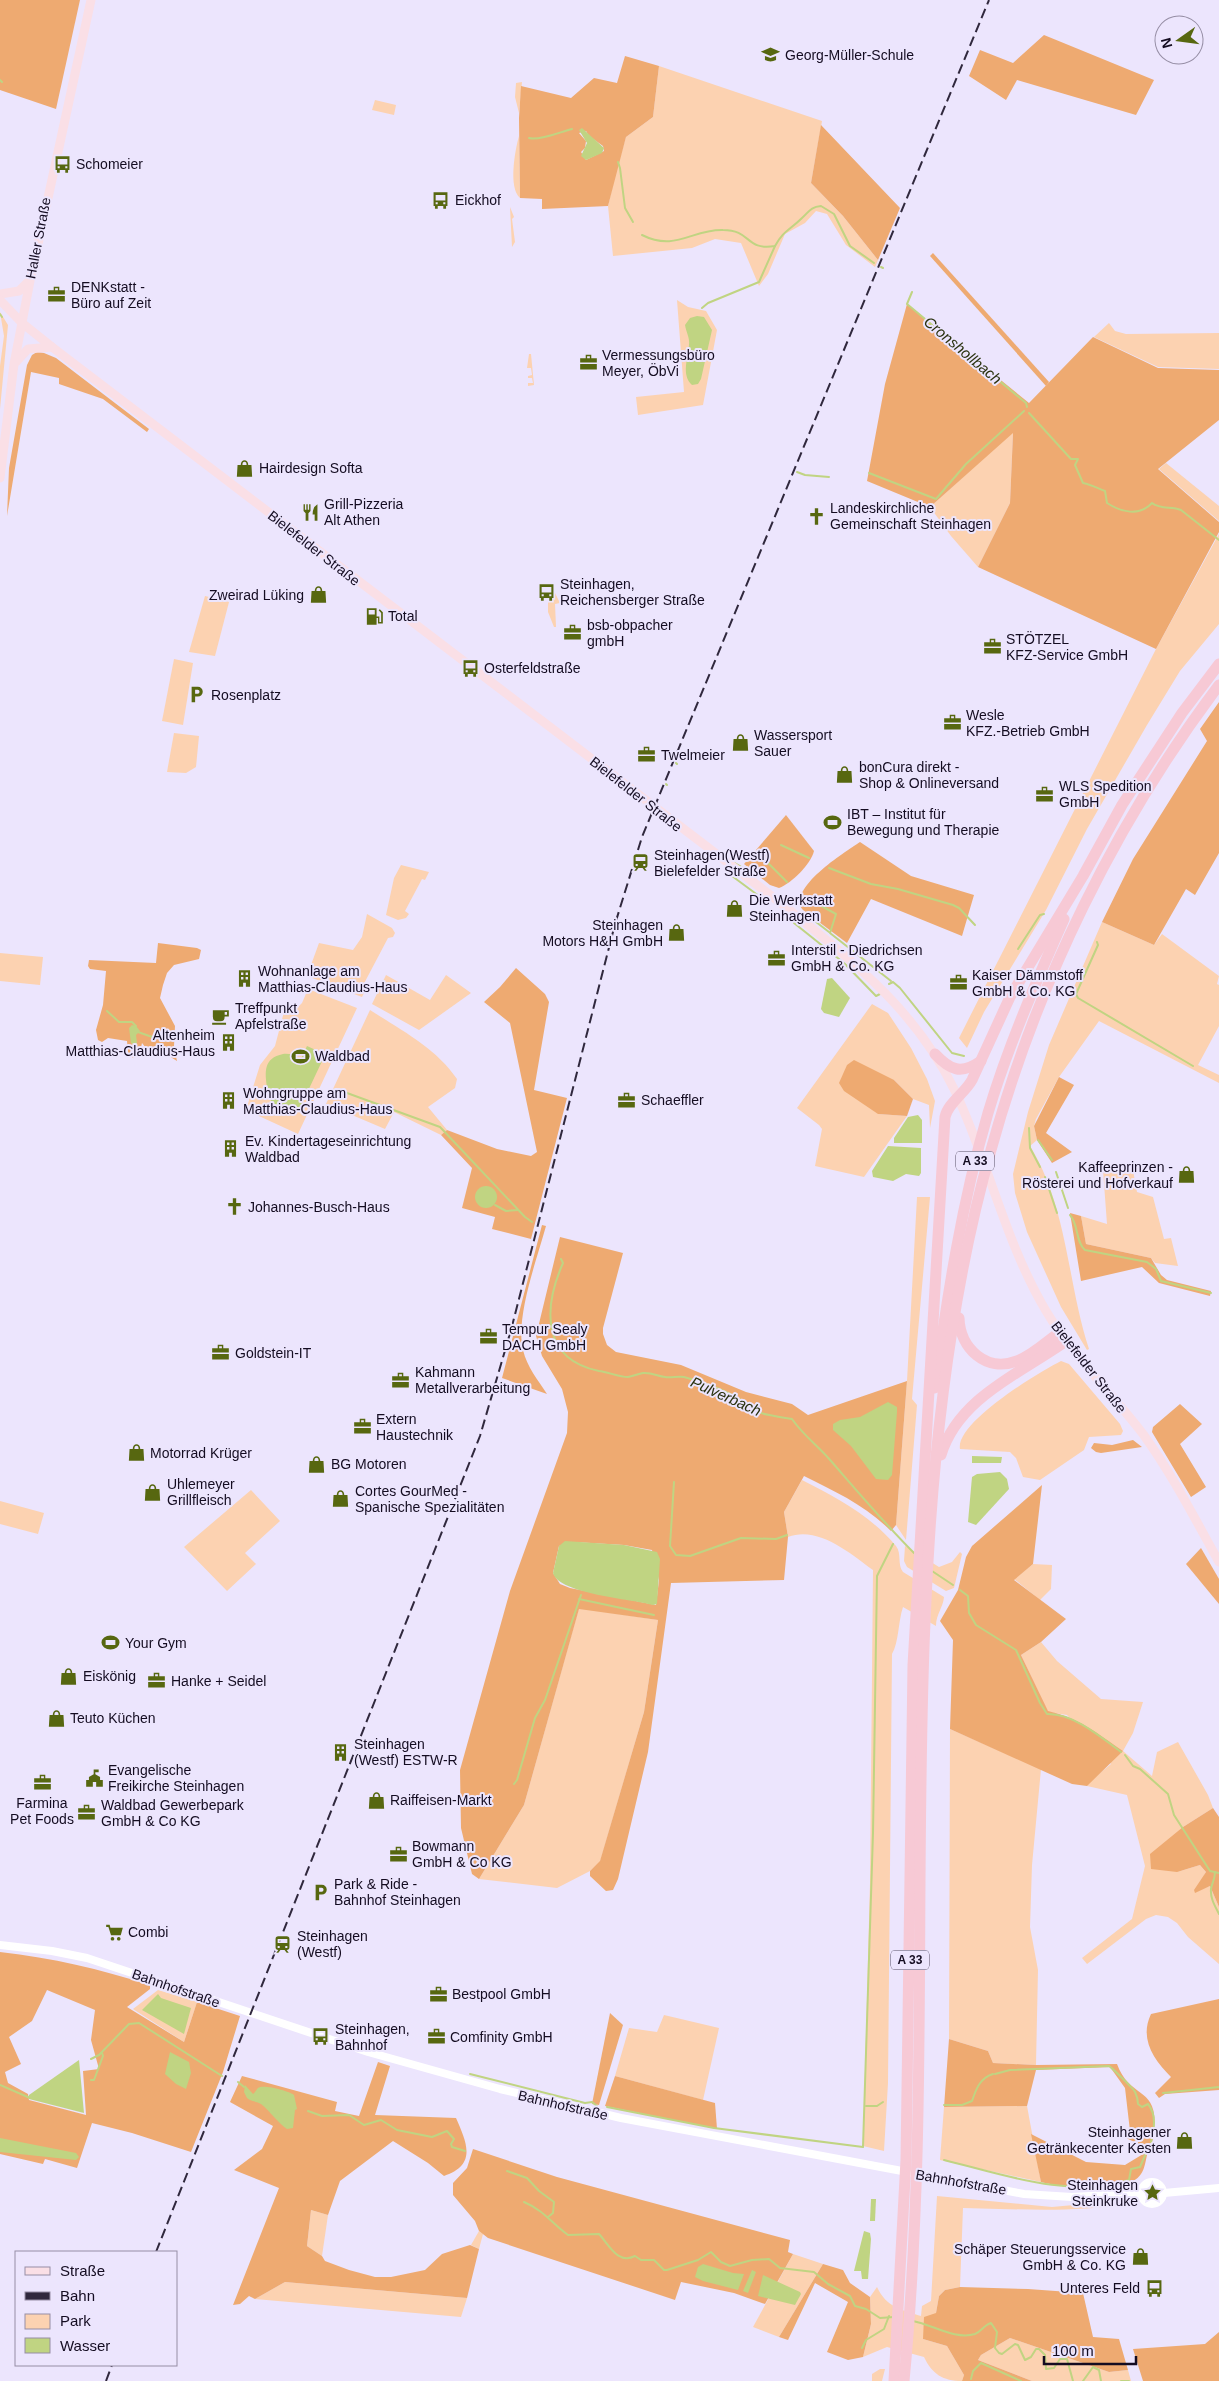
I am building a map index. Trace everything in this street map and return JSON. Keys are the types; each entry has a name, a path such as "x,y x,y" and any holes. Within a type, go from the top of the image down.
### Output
{"highway":[{"name":"A 33","path":"899,2376 918,2143 920,1620 924,1550 925,1462 947,1301 980,1141 1004,1064 1023,1016 1083,876 1122,806 1182,713 1219,664"},
{"name":"A 33","path":"924,1550 934,1491 944,1394 959,1294 987,1163 1020,1058 1062,951 1095,881 1132,814 1195,716 1219,685"},
{"path":"925,1462 946,1112 967,1090 1017,983 1083,876"},
{"path":"935,1054 947,1066 956,1069 967,1068 981,1061"},
{"path":"959,1294 962,1338 974,1354 987,1361 1002,1364 1019,1360 1063,1337"},
{"path":"934,1491 943,1449 955,1424 966,1410 1063,1337"}],"main road":[{"name":"Haller Straße","path":"0,478 14,364 30,281 91,0"},
{"path":"0,294 18,291 30,281"},
{"name":"Bielefelder Straße","path":"0,300 22,323 52,347 788,909 881,987 914,1023 935,1054 973,1134 1023,1268 1063,1337 1144,1435 1219,1562"},
{"path":"14,364 28,349 52,347"}],"street":[{"name":"Bahnhofstraße","path":"0,1945 52,1951 87,1958 368,2052 500,2090 621,2118 935,2178 1048,2196 1072,2198 1141,2193"},
{"name":"Bahnhofstraße","path":"1151,2181 1161,2186 1164,2193 1160,2202 1153,2204 1144,2200 1141,2193 1143,2187 1151,2181"},
{"name":"Bahnhofstraße","path":"1164,2193 1219,2188"}],"green space":[{"path":"659,66 822,121 811,183 843,216 878,260 875,267 846,245 827,214 816,211 805,223 785,234 768,274 759,286 741,243 715,239 692,248 613,256 608,206 616,171 626,137 653,117"},
{"path":"522,82 519,113 515,97 516,83"},
{"path":"375,100 396,105 394,115 372,110"},
{"path":"519,136 520,198 516,193 513,178 514,159"},
{"path":"510,207 514,217 512,219 515,242 512,247"},
{"path":"677,300 688,307 706,311 717,330 703,405 638,415 636,397 684,392"},
{"path":"0,312 8,325 0,409 0,366 4,336"},
{"path":"1109,323 1115,331 1126,334 1219,333 1219,369 1158,367 1094,337"},
{"path":"529,354 531,354 534,385 528,386 528,383 533,383 532,378 528,378 528,376 532,375 531,368 527,368"},
{"path":"1013,432 1010,503 978,567 951,536 930,507"},
{"path":"1166,463 1219,506 1219,521 1159,469"},
{"path":"1219,534 1219,624 1180,671 1147,725 1087,829 1046,910 984,1012 967,1048 959,1038 1156,649"},
{"path":"555,593 560,603 555,604 556,627 554,627 548,612 548,601 553,600 551,594"},
{"path":"205,596 229,602 215,656 189,652"},
{"path":"174,659 193,663 183,725 162,721"},
{"path":"174,733 199,736 196,767 186,773 167,772"},
{"path":"401,865 429,872 425,880 422,879 405,911 409,914 406,918 398,920 386,915 394,878"},
{"path":"367,914 392,928 395,933 393,937 388,938 359,993 364,993 362,997 307,976 319,943 353,950 362,937"},
{"path":"1102,922 1154,945 1162,934 1219,976 1217,984 1219,985 1219,1026 1198,1065 1219,1075 1219,1083 1099,1021 1059,1077 1036,1119 1034,1126 1037,1140 1030,1146 1043,1170 1060,1220 1089,1349 1087,1350 1061,1307 1027,1232 1015,1193 1013,1174 1028,1112 1049,1045"},
{"path":"0,953 43,957 40,985 0,981"},
{"path":"386,975 430,1000 446,975 471,993 419,1030 372,1004"},
{"name":"Waldbad","path":"308,989 357,1008 298,1134 246,1110 260,1065 275,1046 285,1008 294,1011 302,1003"},
{"path":"872,1004 888,1013 911,1048 927,1079 935,1101 930,1128 929,1105 913,1099 894,1080 878,1114 907,1116 864,1177 815,1166 822,1129 797,1108"},
{"path":"370,1010 406,1032 428,1049 449,1068 457,1079 455,1088 428,1107 447,1130 441,1135 394,1112 385,1129 326,1104"},
{"path":"1132,1165 1137,1192 1153,1197 1164,1239 1171,1238 1178,1266 1155,1263 1151,1258 1086,1244 1081,1216 1107,1224 1103,1170"},
{"path":"917,1197 930,1197 912,1399 917,1405 906,1540 896,1525 907,1381"},
{"path":"1061,1361 1069,1364 1120,1424 1123,1431 1121,1435 1089,1437 1084,1450 1040,1480 1023,1477 1016,1458 1010,1452 960,1449 962,1438 971,1426 1000,1399"},
{"path":"802,1480 840,1500 876,1525 898,1549 900,1566 903,1572 944,1597 936,1626 903,1607 896,1644 892,1654 888,2083 884,2151 863,2146 870,1883 873,1570 844,1549 822,1538 799,1534 788,1537 784,1512"},
{"path":"251,1490 280,1521 245,1553 256,1564 227,1591 184,1547"},
{"path":"0,1501 44,1513 38,1534 0,1524"},
{"path":"905,1546 939,1567 952,1562 960,1552 962,1554 954,1588 946,1591 907,1567 904,1561"},
{"path":"1033,1564 1052,1565 1051,1589 1040,1600 1014,1579"},
{"path":"579,1608 658,1620 644,1712 600,1862 590,1871 557,1888 479,1879 524,1805"},
{"path":"1041,1642 1057,1661 1101,1699 1143,1702 1133,1733 1123,1751 1152,1776 1157,1752 1178,1742 1208,1795 1213,1808 1183,1827 1203,1863 1177,1872 1200,1865 1206,1872 1196,1891 1210,1886 1219,1907 1219,1964 1188,1937 1177,1923 1168,1917 1156,1915 1146,1919 1087,1964 1082,1958 1132,1919 1145,1866 1127,1795 1087,1786 1088,1783 1111,1764 1067,1715 1048,1712 1021,1655"},
{"path":"950,1729 1041,1769 1032,1865 1030,1927 1038,1970 1036,2065 993,2063 988,2051 949,2039"},
{"path":"158,1990 197,2002 184,2042 133,2009"},
{"path":"664,2015 719,2028 703,2100 615,2076 629,2028 657,2032"},
{"path":"1027,2106 1041,2182 940,2160 944,2107"},
{"path":"937,2196 1052,2207 1117,2201 1127,2204 1086,2209 1024,2210 963,2208 960,2287 945,2290 939,2296 936,2313 923,2339 947,2346 964,2375 962,2381 955,2381 944,2378 935,2372 924,2357 887,2347 863,2357 871,2324 870,2297 877,2287 885,2299 895,2307 921,2316 922,2306 931,2301"},
{"path":"311,2210 328,2215 322,2256 307,2246"},
{"path":"479,2231 483,2234 479,2249 471,2245"},
{"path":"793,2254 823,2264 779,2337 753,2327"},
{"path":"285,2282 467,2298 461,2317 255,2299"},
{"path":"1010,2338 1109,2372 1128,2370 1131,2381 1032,2381 978,2360 981,2355"},
{"path":"880,2369 885,2369 882,2381 872,2381 872,2374"}],"shaded area":[{"path":"0,0 80,0 56,109 0,90"},
{"path":"1044,35 1154,80 1136,115 1017,80 1006,100 969,76 980,50 1013,63"},
{"path":"625,56 659,66 653,117 626,137 608,206 542,209 542,199 520,198 519,118 521,86 571,98 594,78 617,83","holes":["586,131 589,136 603,146 604,151 586,160 581,152 585,148 586,141 579,133"]},
{"path":"821,125 900,208 878,260 843,216 811,183"},
{"path":"933,253 1049,382 1046,386 930,256"},
{"path":"907,304 1029,403 1093,337 1158,368 1219,370 1219,420 1158,469 1219,522 1219,532 1156,649 978,567 1010,503 1013,433 930,507 867,481 885,384"},
{"path":"37,352 56,358 149,429 147,432 103,399 59,384 59,378 31,372 7,516 9,468 27,365 32,355"},
{"path":"1219,702 1219,853 1195,895 1186,889 1154,945 1102,922 1133,859 1207,741 1200,729"},
{"path":"786,815 814,851 809,862 800,872 790,882 779,888 770,885 744,864"},
{"path":"860,842 911,876 974,895 962,936 871,899 847,943 803,910 800,901 803,892 810,882 831,862"},
{"path":"158,943 201,950 199,959 174,965 167,973 160,998 175,1026 174,1046 177,1061 159,1050 146,1048 142,1043 140,1052 133,1058 128,1052 127,1041 108,1038 102,1042 98,1040 96,1030 103,1005 106,971 90,969 88,966 89,960 156,963"},
{"path":"516,968 545,994 549,1002 534,1090 567,1098 531,1239 492,1229 495,1217 462,1208 472,1168 441,1135 447,1130 497,1149 531,1156 537,1152 510,1023 484,1002"},
{"path":"854,1060 894,1080 913,1099 907,1116 878,1114 844,1091 839,1083 847,1065"},
{"path":"1059,1077 1074,1085 1046,1133 1072,1152 1052,1163 1037,1140 1034,1126"},
{"path":"1070,1213 1081,1216 1086,1244 1151,1258 1161,1275 1167,1280 1211,1291 1210,1296 1159,1283 1142,1267 1081,1281"},
{"path":"542,1225 546,1226 524,1305 521,1337 527,1362 547,1394 502,1378"},
{"path":"560,1237 623,1253 603,1328 607,1345 616,1352 681,1365 746,1392 792,1404 808,1415 907,1381 896,1525 891,1531 860,1506 804,1476 784,1512 788,1537 784,1580 671,1583 648,1752 618,1879 613,1890 606,1891 590,1876 590,1871 600,1861 644,1712 658,1620 579,1609 524,1805 479,1879 472,1874 461,1828 460,1770 510,1591 567,1433 568,1412 562,1389 542,1356 536,1336","holes":["574,1542 624,1545 652,1550 659,1580 656,1605 570,1588 560,1584 553,1573 559,1546"]},
{"path":"1180,1404 1202,1424 1180,1444 1206,1487 1191,1497 1152,1432 1153,1427"},
{"path":"1133,1440 1142,1447 1101,1453 1091,1448 1094,1443 1112,1445"},
{"path":"1042,1485 1033,1564 1014,1580 1066,1619 1041,1642 1021,1655 1048,1711 1078,1722 1123,1751 1087,1786 1072,1784 950,1729 953,1640 940,1621 958,1590 966,1557 972,1546"},
{"path":"1201,1548 1219,1579 1219,1604 1186,1564"},
{"path":"1213,1808 1219,1817 1219,1907 1210,1886 1195,1893 1194,1890 1206,1872 1200,1865 1177,1872 1151,1869 1150,1854 1183,1827"},
{"path":"0,1952 39,1957 76,1965 150,1985 150,1989 127,2007 184,2042 197,2002 240,2016 223,2072 191,2152 132,2133 92,2123 77,2168 45,2159 43,2164 0,2154","holes":["47,1990 95,2010 91,2040 99,2069 83,2071 86,2115 29,2100 28,2094 8,2083 5,2072 21,2064 9,2037 32,2021"]},
{"path":"1219,1999 1219,2090 1165,2094 1159,2098 1155,2093 1171,2077 1159,2064 1150,2048 1147,2032 1151,2014"},
{"path":"610,2013 623,2025 599,2105 592,2104"},
{"path":"949,2039 988,2051 993,2063 1036,2065 1117,2064 1123,2076 1150,2102 1154,2111 1155,2124 1152,2143 1141,2145 1126,2138 1127,2133 1130,2131 1125,2088 1110,2067 1036,2070 1027,2106 944,2107"},
{"path":"378,2062 390,2066 375,2115 456,2118 466,2144 467,2152 465,2159 461,2166 444,2176 428,2163 393,2141 340,2181 328,2215 311,2210 307,2246 322,2256 325,2261 349,2270 375,2277 391,2277 425,2270 442,2254 470,2245 479,2249 467,2298 285,2282 255,2299 249,2296 240,2304 233,2305 279,2188 234,2170 262,2149 273,2126 230,2102 242,2076 337,2102 335,2111 359,2116"},
{"path":"615,2076 715,2103 717,2129 605,2106"},
{"path":"1031,2134 1086,2162 1125,2165 1148,2151 1141,2174 1133,2181 1122,2186 1094,2189 1064,2187 1041,2182"},
{"path":"473,2149 557,2177 790,2240 788,2252 793,2254 765,2304 734,2293 681,2282 675,2300 488,2238 479,2231 475,2221 453,2195 453,2183 467,2168"},
{"path":"823,2264 843,2270 850,2283 870,2297 871,2324 863,2357 848,2360 827,2352 848,2302 815,2283 788,2340 779,2337"},
{"path":"960,2287 1083,2293 1093,2337 1119,2339 1128,2370 1109,2372 1010,2338 981,2355 978,2360 1032,2381 962,2381 964,2375 947,2346 923,2339 924,2317 936,2313 939,2296 945,2290"},
{"path":"1219,2332 1219,2381 1143,2381 1133,2349 1205,2344"}],"water":[{"path":"582,128 604,148 602,153 586,160 581,156 587,143 579,130"},
{"path":"704,317 712,330 701,379 698,384 692,385 686,371 689,342 685,325 690,318"},
{"path":"832,978 850,998 839,1017 824,1013 821,1009 827,979"},
{"path":"132,1025 136,1026 140,1031 136,1035 137,1043 134,1045 131,1043 129,1028"},
{"path":"307,1046 318,1051 317,1054 324,1057 298,1112 287,1112 273,1103 264,1089 267,1087 267,1067 276,1056 285,1054 296,1054 299,1063"},
{"path":"918,1115 922,1120 922,1143 894,1143 894,1138 908,1117"},
{"path":"888,1146 921,1148 921,1173 919,1176 906,1174 893,1181 873,1177 872,1171"},
{"path":"486,1186 496,1193 497,1197 490,1207 486,1208 476,1201 475,1197 482,1187"},
{"path":"888,1402 897,1407 897,1412 892,1475 888,1480 876,1479 851,1446 833,1430 833,1424 840,1420 860,1417"},
{"path":"972,1456 1002,1457 1001,1463 972,1463"},
{"path":"1000,1472 1007,1479 1009,1489 976,1525 968,1522 972,1477 977,1474"},
{"path":"565,1541 624,1545 657,1552 660,1559 657,1604 653,1605 597,1595 568,1586 558,1580 553,1573 559,1546"},
{"path":"158,1994 161,1998 191,2008 184,2034 142,2010"},
{"path":"170,2052 189,2062 191,2073 186,2089 176,2084 165,2074"},
{"path":"79,2060 84,2113 29,2099 29,2095"},
{"path":"245,2085 253,2094 258,2088 270,2087 294,2095 297,2109 295,2110 293,2128 287,2129 261,2104 247,2098 244,2092"},
{"path":"0,2138 76,2153 79,2157 76,2160 0,2152"},
{"path":"871,2199 876,2199 875,2221 870,2221"},
{"path":"864,2231 870,2233 871,2239 868,2279 862,2279 861,2271 854,2271"},
{"path":"703,2264 733,2273 744,2274 738,2290 703,2281 695,2277 698,2267"},
{"path":"752,2270 756,2272 748,2293 743,2291"},
{"path":"763,2275 800,2292 801,2294 795,2305 758,2296"}],"waterway":[{"name":"Cronshollbach","path":"529,138 544,137 572,129"},
{"name":"Cronshollbach","path":"618,162 625,208 633,222"},
{"name":"Cronshollbach","path":"642,235 654,240 674,241 702,233 723,230 739,233 758,246 775,246 784,234 810,210 821,206 834,214 850,246 874,263"},
{"path":"702,308 708,303 759,282 775,246"},
{"name":"Cronshollbach","path":"912,292 907,304 1026,403 1027,407"},
{"path":"869,473 936,499 966,464 1024,411"},
{"name":"Cronshollbach","path":"1029,413 1071,459 1078,459 1075,465 1083,483 1105,491 1107,503 1118,509 1130,512 1141,510 1152,503 1181,510 1219,540"},
{"path":"797,472 805,475 829,477"},
{"path":"781,845 809,858"},
{"path":"759,860 767,862 787,882"},
{"path":"733,862 745,869"},
{"path":"829,868 871,884 898,889 953,905 959,908 975,925"},
{"path":"732,876 763,899"},
{"path":"803,896 836,914 830,933 891,981"},
{"path":"1018,949 1040,915 1044,914"},
{"path":"807,915 829,932"},
{"path":"794,923 844,963 876,996 880,994"},
{"path":"1097,942 1098,945 1076,994 1078,998 1193,1066"},
{"path":"889,984 893,982 900,988 952,1053 964,1056"},
{"path":"107,1011 119,1022 132,1022 136,1026"},
{"name":"Pulverbach","path":"138,1032 155,1038"},
{"name":"Pulverbach","path":"347,1093 440,1127 525,1217 532,1222"},
{"path":"1029,1128 1030,1148 1040,1167"},
{"path":"1038,1140 1052,1160"},
{"path":"1056,1172 1068,1208"},
{"path":"1045,1177 1057,1213"},
{"path":"495,1205 506,1211 518,1210"},
{"path":"1070,1215 1085,1250 1147,1262 1156,1269 1161,1281 1211,1293"},
{"name":"Pulverbach","path":"561,1259 563,1263 552,1296 550,1313 552,1329 557,1343 566,1355 580,1365 621,1376 628,1377 646,1373 665,1377 684,1377 730,1394 744,1402 754,1411 792,1419 914,1553"},
{"path":"674,1482 670,1546 676,1555 690,1556 741,1538 776,1539 787,1535"},
{"path":"607,2107 714,2128 863,2147 873,1833 877,1576 893,1544"},
{"name":"Pulverbach","path":"932,1571 953,1585"},
{"name":"Pulverbach","path":"960,1590 968,1596 969,1613 976,1625 1016,1650 1040,1703 1047,1714 1067,1717 1077,1722 1096,1733 1121,1752"},
{"path":"514,1784 517,1780 535,1718 545,1700 581,1595"},
{"path":"579,1599 654,1615"},
{"name":"Pulverbach","path":"1125,1755 1133,1766 1140,1769 1168,1794 1174,1815 1210,1871 1219,1873"},
{"name":"Pulverbach","path":"1215,1872 1211,1896 1219,1914"},
{"path":"91,2059 99,2055 129,2024 139,2023 222,2076"},
{"path":"91,2080 94,2080 103,2056 102,2053"},
{"path":"995,2074 1010,2070 1109,2066 1134,2090 1138,2104 1142,2107 1148,2104 1151,2108 1154,2122 1151,2142"},
{"path":"470,2074 585,2103 592,2102 597,2106"},
{"path":"944,2105 962,2105 972,2101 982,2081 993,2074"},
{"path":"238,2082 244,2087"},
{"path":"0,2085 30,2098"},
{"path":"1163,2093 1219,2087"},
{"path":"866,2106 877,2106 883,2102"},
{"path":"308,2111 322,2116 349,2115 364,2125 381,2120 397,2130 432,2137 447,2131 454,2139 451,2144 452,2147 465,2151"},
{"path":"944,2160 1036,2182 1059,2186 1083,2187 1129,2180 1131,2169 1140,2167 1146,2153"},
{"path":"507,2171 527,2178 539,2191 554,2202 553,2213 548,2217"},
{"path":"524,2202 543,2213 568,2235 599,2234 614,2252 624,2258 635,2256 641,2260 654,2260 664,2270 698,2260 711,2252 721,2262 730,2266 752,2260 769,2259 780,2268 814,2272 828,2284 850,2296 855,2306 866,2309 880,2318 894,2317"},
{"path":"862,2348 866,2340 884,2329 889,2316"},
{"path":"913,2321 960,2335 975,2334 991,2323 997,2332 995,2348 999,2353 1002,2354 1015,2344 1018,2345 1025,2360 1031,2357 1036,2349 1039,2349 1045,2355 1046,2369 1054,2368 1060,2359 1067,2359 1073,2381"},
{"path":"971,2379 973,2371 981,2363 1021,2381"},
{"path":"1083,2381 1093,2367 1099,2370 1101,2381"},
{"path":"1121,2381 1129,2381"}],"railway":[{"path":"156,2251 480,1436 511,1330 615,924 642,837 989,0"},
{"path":"106,2381 112,2366"}],"place":[{"name":"Georg-Müller-Schule","path":"771,55"},
{"name":"Schomeier","path":"62,164"},
{"name":"Eickhof","path":"441,200"},
{"name":"DENKstatt - Büro auf Zeit","path":"57,295"},
{"name":"Vermessungsbüro Meyer, ÖbVi","path":"588,363"},
{"name":"Hairdesign Softa","path":"245,468"},
{"name":"Grill-Pizzeria Alt Athen","path":"310,512"},
{"name":"Landeskirchliche Gemeinschaft Steinhagen","path":"816,516"},
{"name":"Steinhagen, Reichensberger Straße","path":"546,592"},
{"name":"Zweirad Lüking","path":"318,595"},
{"name":"Total","path":"374,616"},
{"name":"bsb-obpacher gmbH","path":"573,633"},
{"name":"STÖTZEL KFZ-Service GmbH","path":"992,647"},
{"name":"Osterfeldstraße","path":"470,668"},
{"name":"Rosenplatz","path":"197,695"},
{"name":"Wesle KFZ.-Betrieb GmbH","path":"952,723"},
{"name":"Wassersport Sauer","path":"740,743"},
{"name":"Twelmeier","path":"647,755"},
{"name":"bonCura direkt - Shop & Onlineversand","path":"845,775"},
{"name":"WLS Spedition GmbH","path":"1045,794"},
{"name":"IBT – Institut für Bewegung und Therapie","path":"833,822"},
{"name":"Steinhagen(Westf) Bielefelder Straße","path":"640,863"},
{"name":"Die Werkstatt Steinhagen","path":"735,908"},
{"name":"Steinhagen Motors H&H GmbH","path":"677,933"},
{"name":"Interstil - Diedrichsen GmbH & Co. KG","path":"777,958"},
{"name":"Wohnanlage am Matthias-Claudius-Haus","path":"244,979"},
{"name":"Kaiser Dämmstoff GmbH & Co. KG","path":"958,983"},
{"name":"Treffpunkt Apfelstraße","path":"221,1016"},
{"name":"Altenheim Matthias-Claudius-Haus","path":"229,1043"},
{"name":"Waldbad","path":"301,1056"},
{"name":"Schaeffler","path":"627,1100"},
{"name":"Wohngruppe am Matthias-Claudius-Haus","path":"229,1101"},
{"name":"Ev. Kindertageseinrichtung Waldbad","path":"231,1149"},
{"name":"Kaffeeprinzen - Rösterei und Hofverkauf","path":"1187,1175"},
{"name":"Johannes-Busch-Haus","path":"234,1207"},
{"name":"Tempur Sealy DACH GmbH","path":"488,1337"},
{"name":"Goldstein-IT","path":"221,1353"},
{"name":"Kahmann Metallverarbeitung","path":"401,1380"},
{"name":"Extern Haustechnik","path":"362,1427"},
{"name":"Motorrad Krüger","path":"136,1453"},
{"name":"BG Motoren","path":"317,1464"},
{"name":"Uhlemeyer Grillfleisch","path":"153,1492"},
{"name":"Cortes GourMed - Spanische Spezialitäten","path":"341,1499"},
{"name":"Your Gym","path":"111,1643"},
{"name":"Eiskönig","path":"69,1676"},
{"name":"Hanke + Seidel","path":"157,1681"},
{"name":"Teuto Küchen","path":"56,1718"},
{"name":"Steinhagen (Westf) ESTW-R","path":"340,1752"},
{"name":"Evangelische Freikirche Steinhagen","path":"94,1778"},
{"name":"Farmina Pet Foods","path":"42,1783"},
{"name":"Raiffeisen-Markt","path":"376,1800"},
{"name":"Waldbad Gewerbepark GmbH & Co KG","path":"87,1813"},
{"name":"Bowmann GmbH & Co KG","path":"398,1854"},
{"name":"Park & Ride - Bahnhof Steinhagen","path":"320,1892"},
{"name":"Combi","path":"114,1932"},
{"name":"Steinhagen (Westf)","path":"283,1944"},
{"name":"Bestpool GmbH","path":"438,1994"},
{"name":"Steinhagen, Bahnhof","path":"321,2037"},
{"name":"Comfinity GmbH","path":"436,2037"},
{"name":"Steinhagener Getränkecenter Kesten","path":"1185,2140"},
{"name":"Steinhagen Steinkruke","path":"1152,2193"},
{"name":"Schäper Steuerungsservice GmbH & Co. KG","path":"1140,2257"},
{"name":"Unteres Feld","path":"1154,2288"}]}
